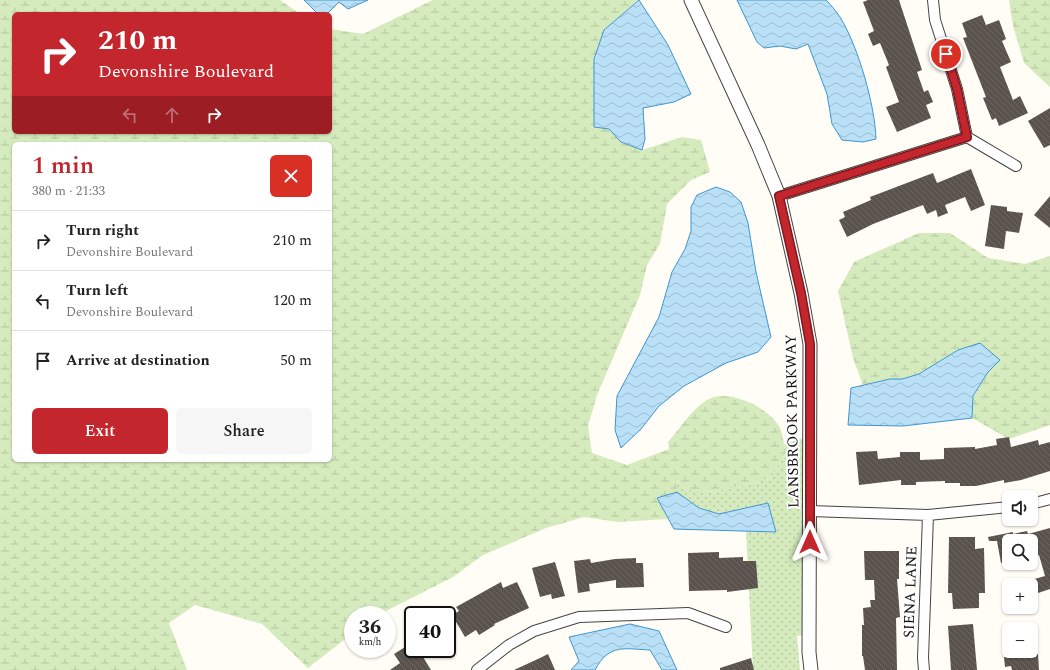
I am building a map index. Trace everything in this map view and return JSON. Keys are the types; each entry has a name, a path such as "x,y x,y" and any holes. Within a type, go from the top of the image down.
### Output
{"street":[{"name":"LANSBROOK PARKWAY","path":"691,0 758,145 779,196 801,293 810,344 809,652 811,670"},
{"path":"933,0 935,20 957,89 967,137 1016,166"},
{"path":"779,196 967,137"},
{"path":"1038,502 1050,499"},
{"path":"810,511 928,515 1002,508"},
{"name":"SIENA LANE","path":"924,670 923,658 928,515"},
{"path":"477,670 509,646 534,631 579,617 688,613 726,627"}],"green space":[{"path":"0,0 280,0 297,12 12,12 12,134 332,134 332,29 363,34 433,0 638,0 604,30 594,59 609,129 621,142 642,150 682,137 701,140 710,172 691,180 667,204 660,244 647,265 640,295 597,395 588,426 592,453 627,465 669,449 668,442 701,404 714,397 731,397 741,399 759,408 774,419 779,426 786,453 771,478 749,485 709,492 684,489 677,480 677,492 657,498 668,519 618,522 584,517 546,528 483,555 453,577 396,606 344,606 344,640 308,668 262,624 195,605 169,623 187,670 0,670"},
{"path":"1009,0 1050,0 1050,87 1024,63 1013,26"},
{"path":"919,233 950,233 988,258 1025,264 1050,256 1050,425 1009,439 972,418 973,397 988,372 1000,360 957,350 919,374 902,379 890,379 863,385 853,358 838,291 854,262"},
{"path":"804,438 803,635 797,636 800,670 753,670 746,531 776,532 768,503 719,514 699,508 677,492 676,479 684,489 709,492 749,485 771,478 786,453 784,444"}],"water":[{"path":"304,0 368,0 348,9 339,2 329,12 316,12"},
{"path":"639,0 668,45 691,94 674,102 643,108 645,139 642,150 621,142 609,129 594,127 594,59 604,30"},
{"path":"737,0 826,0 840,17 847,29 859,59 869,93 876,139 863,142 842,140 832,124 827,94 808,44 796,49 780,46 764,48 757,42"},
{"path":"716,187 730,192 741,202 748,223 756,272 771,337 758,352 726,363 684,386 659,406 641,429 621,448 615,430 617,396 659,317 672,272 685,249 691,231 691,207 697,195"},
{"path":"980,343 1000,360 988,372 973,396 972,418 903,426 848,425 851,388 890,379 902,379 919,374 958,350"},
{"path":"677,492 699,508 719,514 768,503 776,532 674,529 657,498"},
{"path":"630,624 659,631 677,670 662,670 650,650 625,649 606,655 600,661 595,670 571,670 579,661 569,637"}],"building":[{"path":"868,0 899,0 922,70 917,72 924,92 928,90 933,102 926,105 931,118 897,132 886,107 899,102 886,67 889,65 880,43 873,46 868,34 874,31 863,2"},
{"path":"982,15 986,25 999,20 1006,39 1002,41 1011,62 1000,67 1013,100 1020,96 1028,113 999,126 996,118 992,120 983,98 986,97 963,38 967,37 962,23"},
{"path":"1050,108 1050,145 1044,148 1028,121"},
{"path":"971,169 985,205 971,211 965,197 945,205 948,213 938,217 936,210 927,214 923,205 873,224 847,237 839,220 845,217 843,212 871,200 870,197 933,173 937,183"},
{"path":"1050,196 1050,228 1034,215"},
{"path":"991,205 1007,207 1007,211 1023,213 1019,233 1006,231 1004,249 985,246"},
{"path":"1009,437 1011,447 1038,440 1039,445 1050,442 1050,471 1021,480 1004,483 1004,480 976,486 960,486 960,483 945,483 945,481 916,482 916,485 901,485 901,480 859,485 856,452 877,451 878,459 900,457 900,452 920,452 920,460 944,459 944,448 975,447 975,449 997,445 996,439"},
{"path":"1050,528 1050,589 1038,593 1038,578 1045,576 1038,555 1038,534 1028,534"},
{"path":"1027,531 1028,534 1013,534"},
{"path":"1002,534 1002,563 997,541 989,541 988,537"},
{"path":"949,537 975,537 975,549 984,548 985,593 979,593 979,608 953,609 952,593 948,593"},
{"path":"864,551 899,551 899,579 897,579 900,617 896,618 897,670 865,670 862,656 862,625 864,625 863,608 871,607 870,600 875,600 874,580 865,580"},
{"path":"719,552 719,558 743,557 743,561 756,561 758,588 727,592 727,590 689,591 688,553"},
{"path":"636,558 636,563 643,563 644,587 616,588 616,580 589,584 590,591 578,593 574,561 590,559 591,563 615,559"},
{"path":"555,562 565,596 552,599 551,594 540,597 532,568"},
{"path":"501,582 503,588 517,582 529,608 494,624 495,625 479,635 476,630 465,637 456,622 456,613 459,611 456,607"},
{"path":"973,624 977,670 951,670 948,626"},
{"path":"404,648 404,658 424,658 431,670 390,670 400,663 396,657 396,653"},
{"path":"548,654 555,670 514,670 540,658"},
{"path":"1038,654 1039,670 1012,670 1011,666 1005,667 1004,658 1038,658"},
{"path":"751,658 754,670 720,670 720,668"}],"route":[{"path":"810,542 810,344 801,293 779,196 967,137 957,89 946,54"}]}
